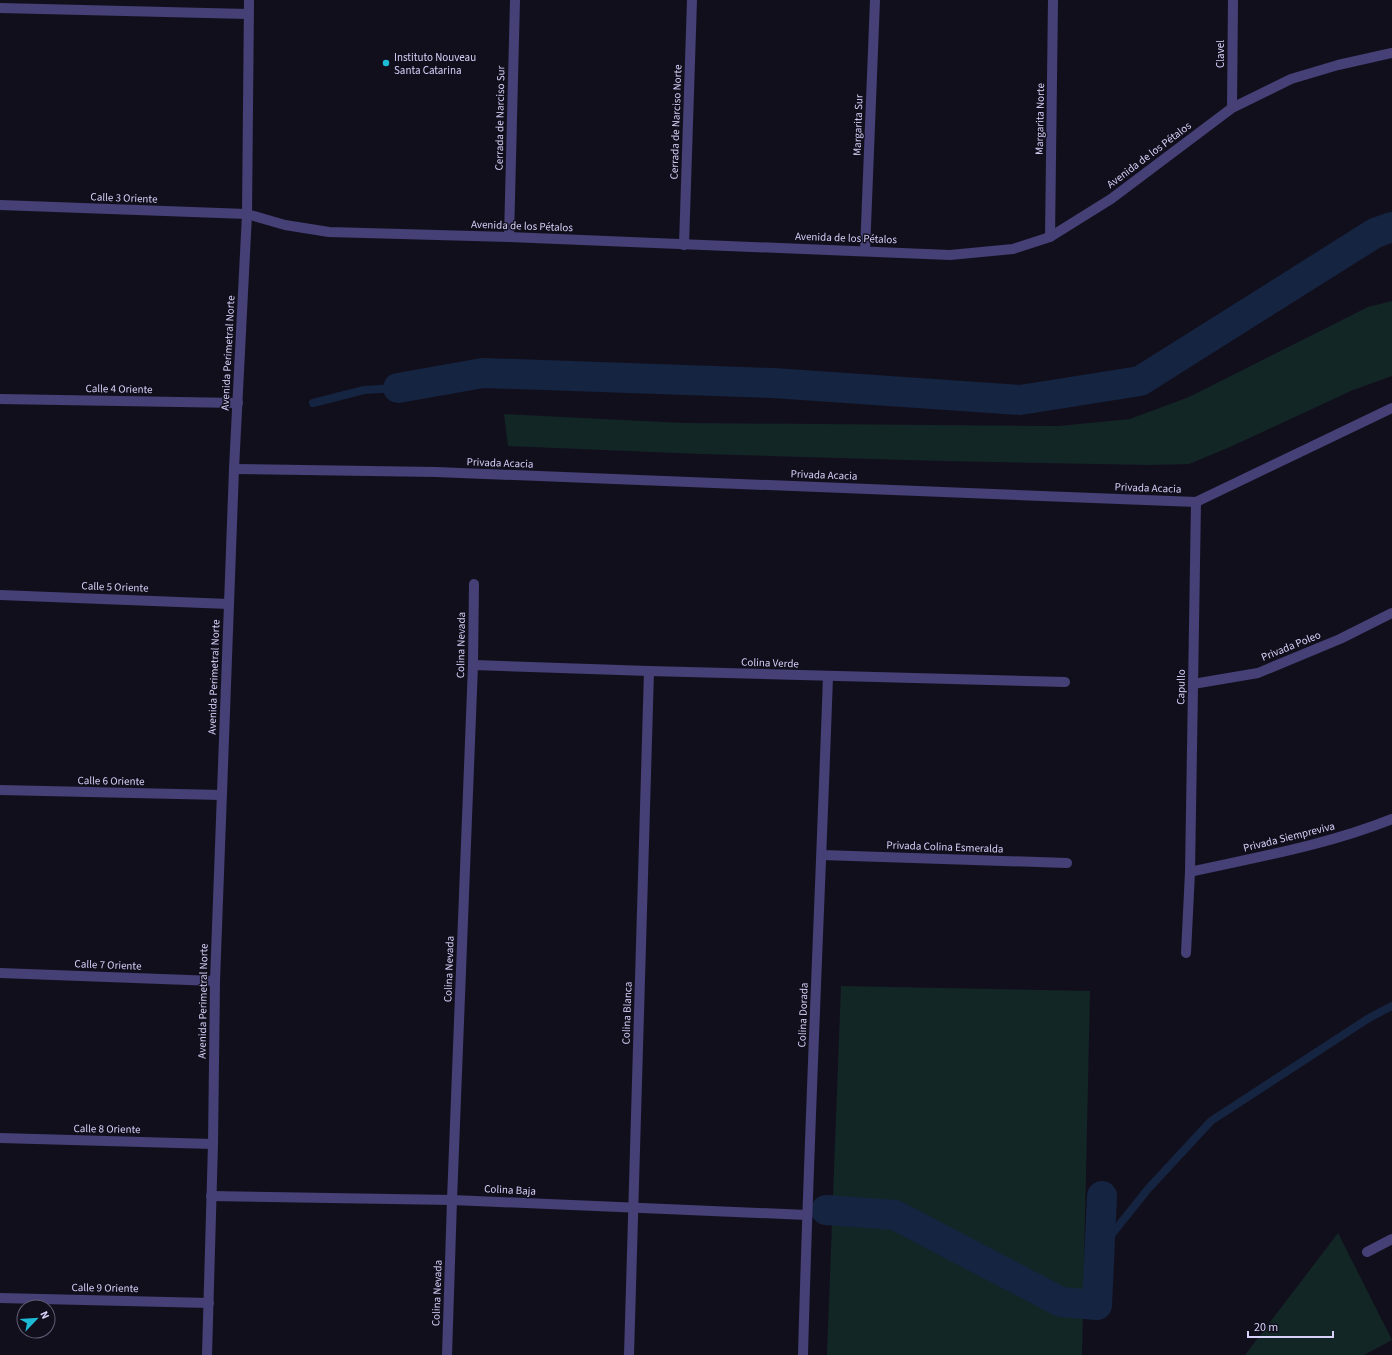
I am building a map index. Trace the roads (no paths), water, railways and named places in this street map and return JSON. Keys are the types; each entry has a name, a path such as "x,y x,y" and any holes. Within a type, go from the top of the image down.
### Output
{"street":[{"name":"Avenida Perimetral Norte","path":"207,1355 213,1144 215,981 234,469 247,214 249,0"},
{"name":"Cerrada de Narciso Sur","path":"509,237 515,0"},
{"name":"Cerrada de Narciso Norte","path":"684,244 692,0"},
{"name":"Margarita Sur","path":"865,251 874,0"},
{"name":"Margarita Norte","path":"1050,237 1053,0"},
{"name":"Clavel","path":"1232,108 1233,0"},
{"path":"0,8 248,14"},
{"name":"Avenida de los Pétalos","path":"247,214 285,225 329,232 509,237 950,255 1013,249 1050,237 1111,199 1232,108 1291,79 1338,65 1392,53"},
{"name":"Calle 3 Oriente","path":"0,206 247,214"},
{"name":"Calle 4 Oriente","path":"0,399 238,403"},
{"name":"Privada Acacia","path":"234,469 430,472 1196,502 1392,408"},
{"name":"Capullo","path":"1186,953 1190,872 1196,502"},
{"name":"Colina Nevada","path":"448,1355 452,1200 473,665 474,584"},
{"name":"Calle 5 Oriente","path":"0,595 229,604"},
{"name":"Privada Poleo","path":"1192,684 1258,672 1340,639 1392,613"},
{"name":"Colina Verde","path":"473,665 1065,682"},
{"name":"Colina Blanca","path":"629,1355 632,1208 649,671"},
{"name":"Colina Dorada","path":"803,1355 828,676"},
{"name":"Calle 6 Oriente","path":"0,790 222,795"},
{"name":"Privada Siempreviva","path":"1190,872 1278,853 1360,832 1392,819"},
{"name":"Privada Colina Esmeralda","path":"822,855 1067,863"},
{"name":"Calle 7 Oriente","path":"0,973 215,981"},
{"name":"Calle 8 Oriente","path":"0,1138 213,1144"},
{"name":"Colina Baja","path":"211,1196 452,1200 807,1215"},
{"path":"1367,1252 1392,1239"},
{"name":"Calle 9 Oriente","path":"0,1298 209,1303"}],"waterway":[{"path":"398,388 483,373 773,383 1020,400 1140,381 1375,233 1392,227"},
{"path":"313,403 364,390 398,388"},
{"path":"1104,1244 1148,1189 1211,1121 1369,1018 1392,1006"},
{"path":"826,1210 895,1215 1061,1302 1097,1305 1102,1196"}],"place":[{"name":"Instituto Nouveau Santa Catarina","path":"386,63"}]}
